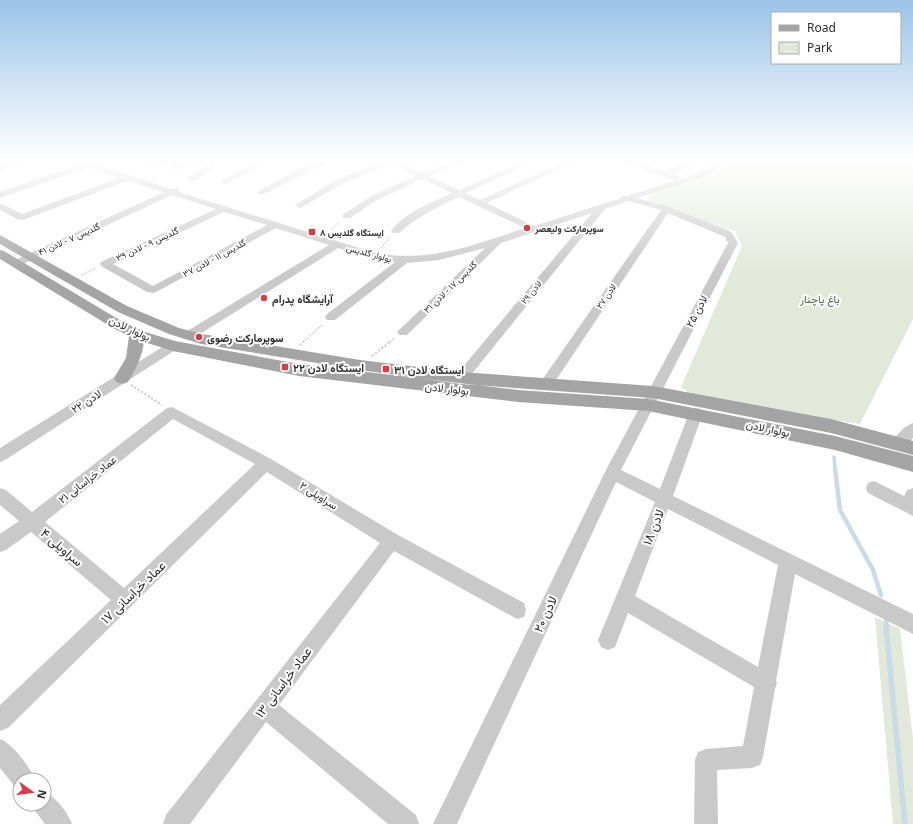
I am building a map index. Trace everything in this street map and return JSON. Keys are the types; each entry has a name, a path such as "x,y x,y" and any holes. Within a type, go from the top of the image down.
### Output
{"main road":[{"name":"بولوار لادن","path":"0,239 32,256 72,281 135,314 188,336 360,365 461,378 547,383 650,398 831,426 905,446"},
{"name":"بولوار لادن","path":"0,254 118,325 137,334 173,346 299,370 518,396 650,398 696,413 835,443 913,464"},
{"path":"122,378 134,359 137,334"}],"street":[{"path":"0,206 20,217 23,217 72,198"},
{"name":"گلدیس ۷ - لادن ۴۱","path":"17,263 159,198"},
{"name":"بولوار گلدیس","path":"195,198 223,209 372,256 403,261 435,259 615,198"},
{"name":"بولوار گلدیس","path":"200,198 377,252 406,256 435,254 498,238"},
{"path":"299,205 310,198"},
{"path":"347,216 373,198"},
{"path":"396,231 414,216 429,207 449,198"},
{"path":"470,198 532,227"},
{"path":"481,203 491,198"},
{"name":"بولوار گلدیس","path":"532,227 624,198"},
{"path":"627,198 666,209"},
{"path":"646,198 654,206"},
{"name":"لادن ۲۹","path":"461,378 602,206"},
{"name":"گلدیس ۹ - لادن ۳۹","path":"105,264 223,209"},
{"name":"لادن ۲۵","path":"650,398 733,243 729,235 725,232 666,209"},
{"name":"لادن ۲۷","path":"547,383 666,209"},
{"path":"498,238 503,228 502,214"},
{"name":"گلدیس ۱۱ - لادن ۳۷","path":"105,264 151,290 154,290 275,225"},
{"name":"گلدیس ۱۷ - لادن ۳۱","path":"403,332 498,238"},
{"path":"188,336 336,245"},
{"path":"331,317 403,261"},
{"name":"لادن ۲۲","path":"0,456 173,346"},
{"name":"لادن ۲۰","path":"445,824 612,473 650,398"},
{"name":"سراویلی ۲","path":"172,412 266,463 392,540 517,610"},
{"name":"عماد خراسانی ۲۱","path":"0,544 32,522 172,412"},
{"name":"لادن ۱۸","path":"608,640 664,499 696,413"},
{"path":"905,446 913,429"},
{"name":"عماد خراسانی ۱۷","path":"0,720 266,463"},
{"path":"612,473 913,624"},
{"path":"874,488 911,503"},
{"name":"سراویلی ۴","path":"0,494 125,600"},
{"name":"عماد خراسانی ۱۳","path":"175,824 392,540"},
{"path":"706,824 706,760 752,757 767,683 788,561"},
{"path":"624,600 767,683"},
{"path":"265,707 408,824"},
{"path":"0,750 18,772"},
{"path":"50,812 60,824"}],"path":[{"path":"324,236 347,216"},
{"path":"377,252 396,231"},
{"name":"گلدیس ۹ - لادن ۳۹","path":"72,281 105,264"},
{"path":"291,354 331,317"},
{"path":"360,365 403,332"},
{"path":"122,378 172,412"}],"green space":[{"name":"باغ پاچنار","path":"649,198 913,198 913,319 860,424 695,398 681,387 742,246 735,231 654,204 648,200"},
{"path":"875,617 900,629 913,739 913,824 893,824"}],"waterway":[{"path":"834,457 835,469"},
{"path":"835,468 840,510 873,570 881,595"},
{"path":"886,621 887,627"},
{"path":"886,626 905,824"}],"place":[{"name":"سوپرمارکت ولیعصر","path":"527,228"},
{"name":"ایستگاه گلدیس ۸","path":"312,232"},
{"name":"آرایشگاه پدرام","path":"264,298"},
{"name":"سوپرمارکت رضوی","path":"199,337"},
{"name":"ایستگاه لادن ۲۲","path":"285,367"},
{"name":"ایستگاه لادن ۳۱","path":"386,369"}]}
